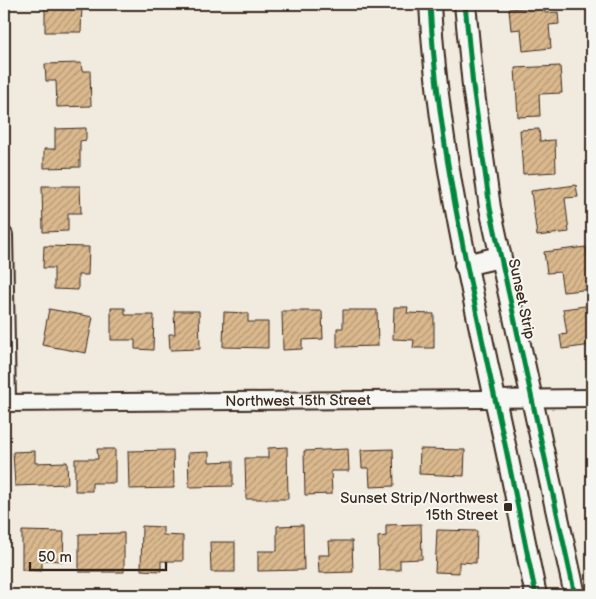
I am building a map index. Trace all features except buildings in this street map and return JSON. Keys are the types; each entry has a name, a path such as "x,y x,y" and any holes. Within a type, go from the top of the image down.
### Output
{"street":[{"path":"430,4 434,65 447,163 465,265 496,399 536,595"},
{"name":"Sunset Strip","path":"465,4 478,126 500,257 575,595"},
{"path":"4,235 5,403"},
{"path":"465,265 500,257"},
{"name":"Northwest 15th Street","path":"5,403 592,398"}],"cycle path":[{"path":"430,4 439,104 446,153 474,301 536,595"},
{"path":"465,4 473,86 490,208 575,595"}],"place":[{"name":"Sunset Strip/Northwest 15th Street","path":"508,507"}]}
